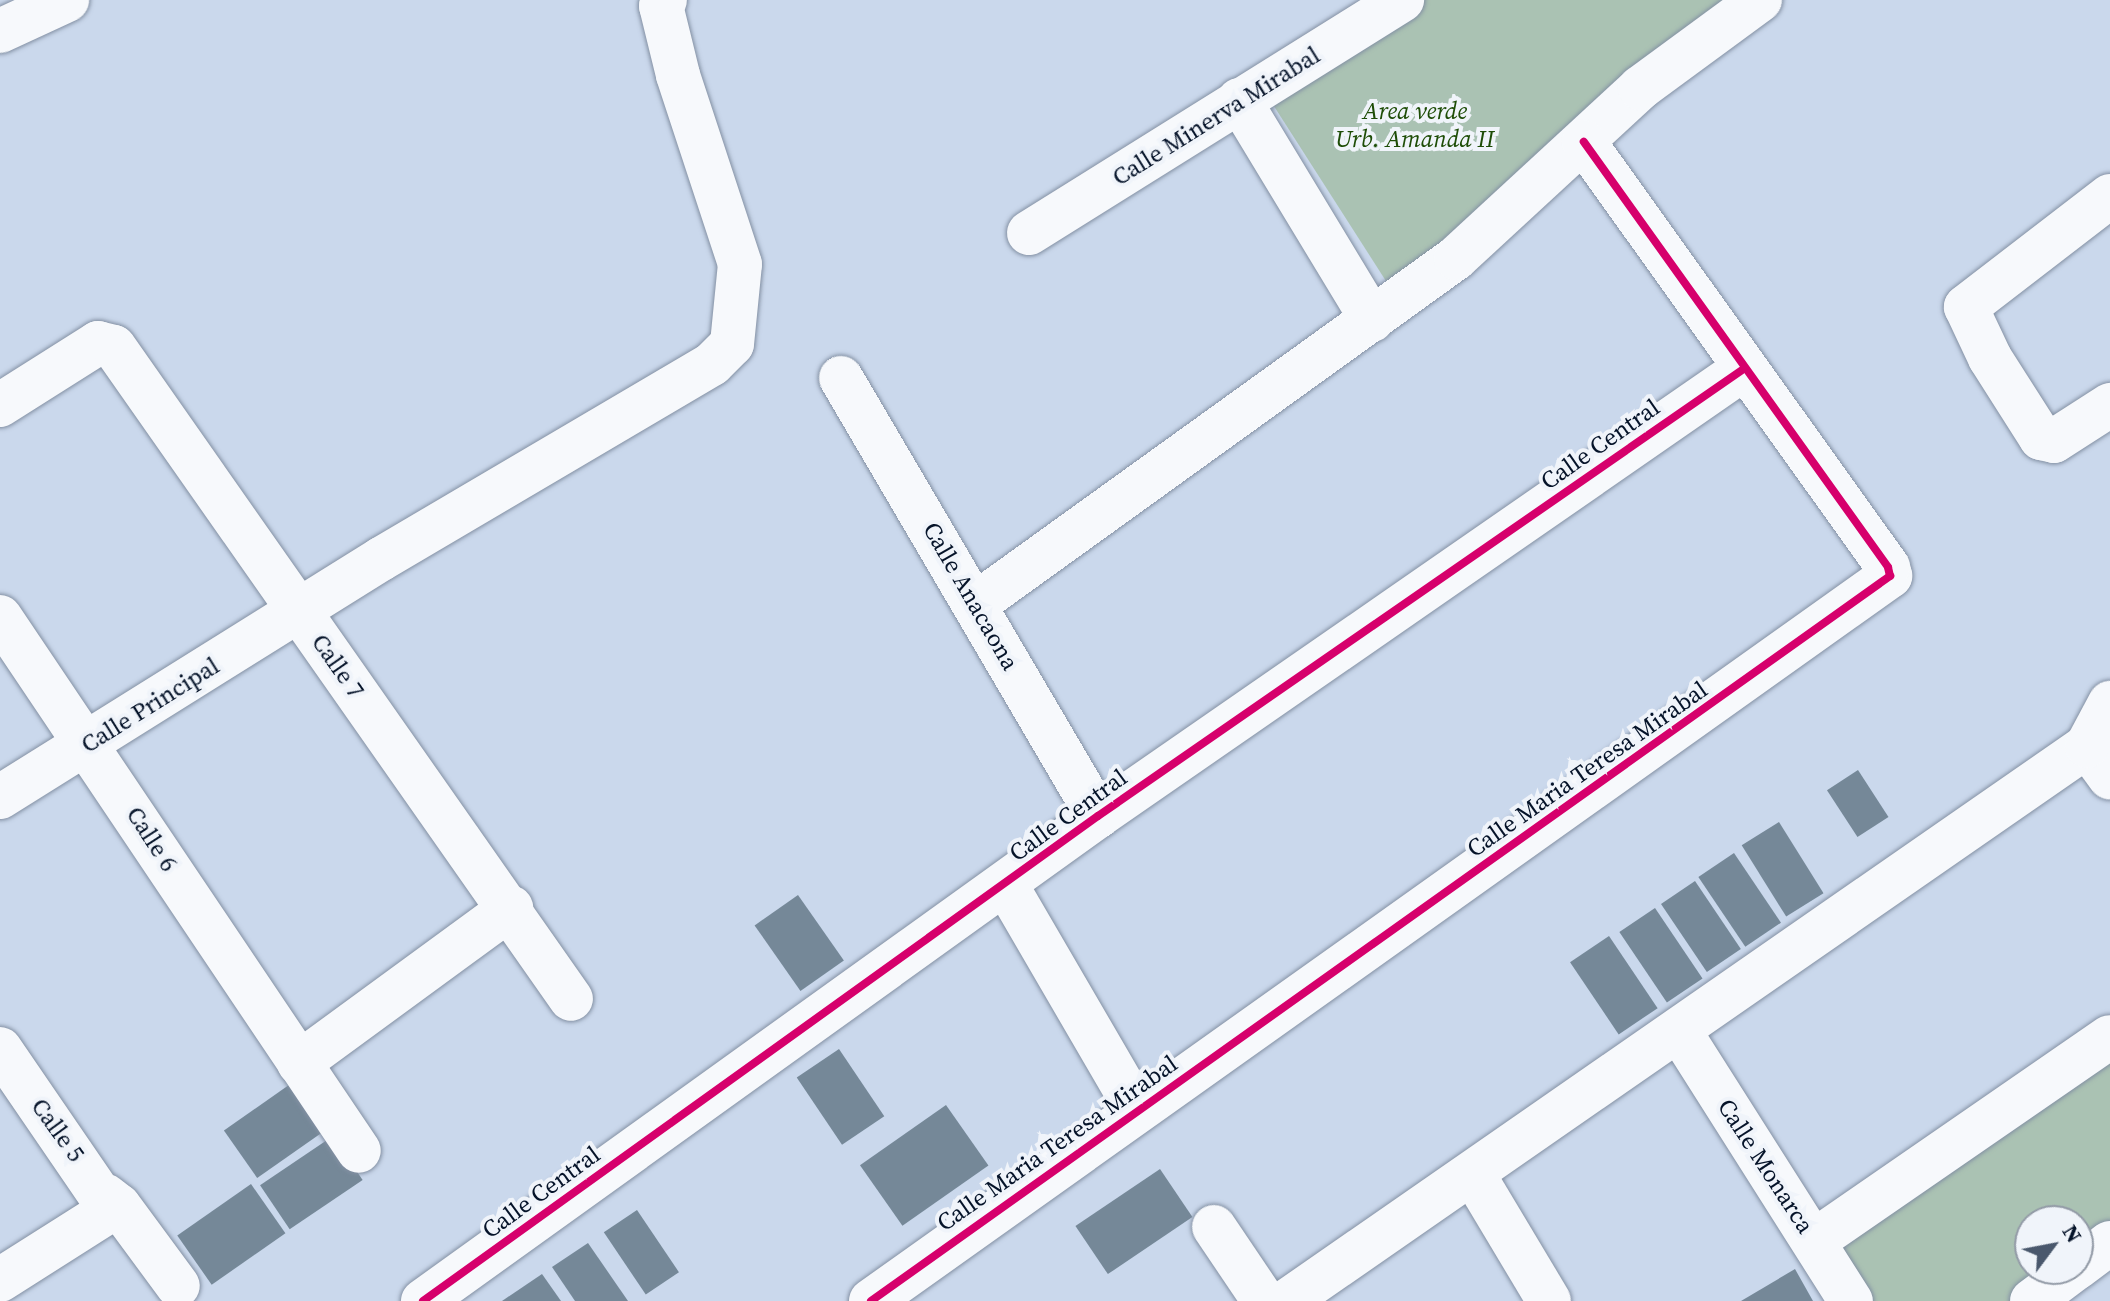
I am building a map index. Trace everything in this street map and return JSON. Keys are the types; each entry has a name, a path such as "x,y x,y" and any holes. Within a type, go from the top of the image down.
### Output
{"street":[{"path":"0,31 67,0"},
{"name":"Calle Principal","path":"0,797 299,611 712,364 732,344 740,264 678,75 661,6 665,0"},
{"name":"Calle Minerva Mirabal","path":"1029,233 1402,0"},
{"path":"977,603 1456,258 1640,88 1760,0"},
{"path":"1239,100 1372,320"},
{"name":"Calle Maria Teresa Mirabal","path":"871,1301 1884,584 1888,567 1742,370 1584,142"},
{"path":"2110,196 1971,300 1968,319 2041,438 2054,441 2110,405"},
{"name":"Calle 7","path":"0,405 98,343 114,347 511,908 571,999"},
{"name":"Calle Central","path":"423,1301 1098,816 1742,370"},
{"name":"Calle Anacaona","path":"841,378 977,603 1098,816"},
{"name":"Calle 6","path":"0,617 89,744 359,1151"},
{"path":"1287,1301 1680,1032 2099,762 2110,703"},
{"path":"1006,885 1137,1110"},
{"path":"299,1063 511,908"},
{"name":"Calle Monarca","path":"1680,1032 1851,1301"},
{"path":"1814,1241 2110,1037"},
{"name":"Calle 5","path":"0,1049 105,1205 119,1206 178,1286"},
{"path":"1473,1174 1549,1301"},
{"path":"0,1280 105,1205"},
{"path":"1214,1227 1264,1301"},
{"path":"2032,1301 2053,1285"}],"green space":[{"name":"Area verde Urb. Amanda II","path":"1416,0 1735,0 1393,292 1263,89"},
{"path":"2110,1055 2110,1229 2094,1241 2094,1205 2014,1205 2014,1285 2036,1285 2015,1301 1868,1301 1830,1243"}],"building":[{"path":"1858,770 1888,817 1857,837 1827,790"},
{"path":"1779,822 1824,893 1786,917 1742,845"},
{"path":"1734,853 1781,923 1745,947 1698,877"},
{"path":"1695,881 1741,949 1707,972 1661,904"},
{"path":"798,895 844,961 800,991 755,925"},
{"path":"1655,908 1703,978 1667,1003 1619,932"},
{"path":"1609,936 1658,1008 1619,1034 1570,962"},
{"path":"839,1049 884,1116 842,1145 797,1078"},
{"path":"296,1080 329,1128 257,1178 224,1130"},
{"path":"946,1105 988,1166 902,1226 860,1165"},
{"path":"333,1136 363,1180 290,1229 260,1185"},
{"path":"1160,1169 1192,1217 1108,1274 1075,1226"},
{"path":"251,1184 285,1233 212,1285 177,1236"},
{"path":"637,1210 679,1272 646,1295 604,1232"},
{"path":"588,1243 628,1301 575,1301 552,1267"},
{"path":"1795,1269 1813,1301 1741,1301"},
{"path":"542,1274 561,1301 502,1301"}],"cycle path":[{"path":"871,1301 1890,576 1888,567 1584,142"},
{"path":"423,1301 1098,816 1742,370"}]}
